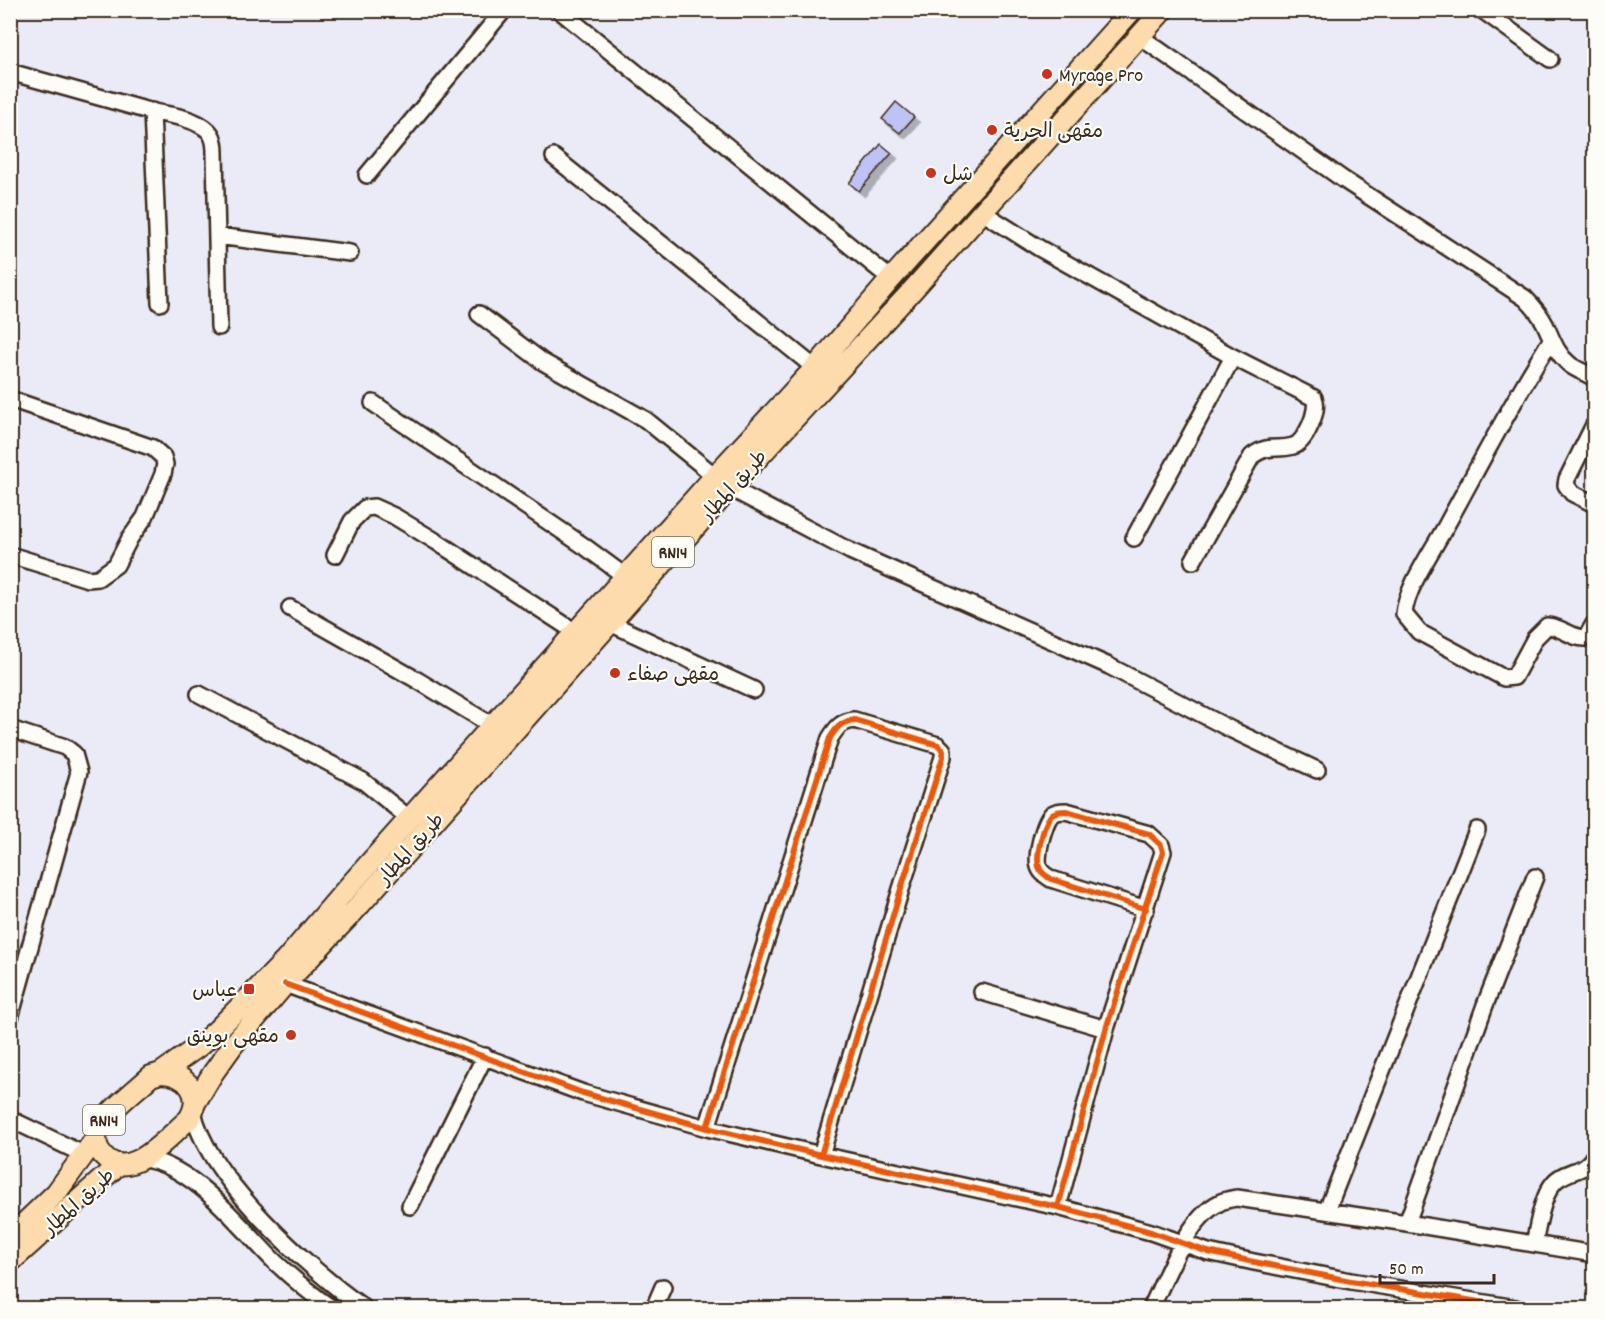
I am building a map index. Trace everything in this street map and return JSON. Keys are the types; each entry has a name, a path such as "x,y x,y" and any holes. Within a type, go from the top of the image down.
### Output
{"main road":[{"name":"طريق المطار","path":"194,1107 228,1052 285,984 1163,10"},
{"name":"طريق المطار","path":"161,1073 208,1038 285,961 343,893 1132,11"},
{"path":"161,1073 172,1073 189,1084 194,1093 194,1107"},
{"name":"RN14","path":"161,1073 151,1076 101,1123 96,1138 97,1147 103,1155 118,1164 126,1165 142,1159 189,1119 194,1107"},
{"name":"طريق المطار","path":"10,1262 19,1238 56,1193 96,1138"},
{"name":"طريق المطار","path":"19,1238 118,1164"}],"street":[{"path":"367,175 504,10"},
{"path":"559,10 891,279"},
{"path":"1482,10 1550,59"},
{"path":"1138,36 1344,180 1525,298 1538,312 1551,340 1570,365 1594,378"},
{"path":"10,72 152,111 186,118 211,133 215,142 219,327"},
{"path":"152,111 160,303"},
{"path":"554,157 815,368"},
{"path":"982,212 1040,248 1233,357 1314,398 1317,403 1316,412 1298,444 1272,447 1252,456 1193,561"},
{"path":"217,236 350,254"},
{"path":"479,314 543,362 646,420 715,476"},
{"path":"1551,340 1524,382 1423,568 1405,603 1404,614 1419,632 1503,678 1514,676 1535,638 1547,626 1554,626 1580,638 1586,638 1594,624"},
{"path":"1134,538 1233,357"},
{"path":"10,399 153,448 163,457 165,464 164,474 145,517 130,538 116,565 107,574 88,579 10,555"},
{"path":"373,403 626,577"},
{"path":"1594,425 1566,484 1572,493 1594,504"},
{"path":"730,488 850,552 1109,666 1232,730 1317,770"},
{"path":"335,555 352,521 364,508 374,507 394,516 437,542 577,633"},
{"path":"290,608 493,726"},
{"path":"610,623 754,690"},
{"path":"199,694 363,781 410,819"},
{"path":"707,1128 830,738 838,726 854,720 928,741 942,750 943,757 820,1155"},
{"path":"10,729 65,747 74,754 79,772 10,1018"},
{"path":"1058,1207 1106,1029 1146,909 1162,858 1161,845 1149,834 1066,810 1052,814 1047,821 1038,856 1038,864 1044,874 1051,879 1146,909"},
{"path":"1327,1210 1477,830"},
{"path":"1407,1222 1485,1005 1535,877"},
{"path":"285,984 583,1093 707,1128 1058,1207 1152,1232 1182,1244 1254,1262 1351,1281 1516,1308"},
{"path":"982,992 1106,1029"},
{"path":"410,1206 485,1056"},
{"path":"194,1107 197,1127 207,1148 251,1206 308,1264 364,1308"},
{"path":"10,1119 85,1155"},
{"path":"1534,1244 1544,1204 1554,1182 1587,1167 1594,1156"},
{"path":"142,1159 168,1165 185,1175 227,1212 292,1278 331,1308"},
{"path":"1151,1308 1182,1244 1201,1216 1219,1203 1237,1198 1407,1222 1594,1254"},
{"path":"654,1308 663,1287"}],"building":[{"path":"896,102 914,117 900,133 882,119"},
{"path":"881,144 892,153 859,191 849,183"}],"cycle path":[{"path":"707,1128 830,738 840,726 854,720 938,745 943,750 943,757 821,1155"},
{"path":"1058,1207 1106,1029 1163,852 1161,845 1149,834 1066,811 1052,814 1039,849 1038,864 1043,874 1051,879 1146,909"},
{"path":"285,984 583,1093 707,1128 1058,1207 1151,1232 1208,1252 1351,1281 1516,1308"}],"place":[{"name":"Myrage Pro","path":"1047,74"},
{"name":"مقهى الحرية","path":"992,130"},
{"name":"شل","path":"931,173"},
{"name":"مقهى صفاء","path":"615,673"},
{"name":"عباس","path":"249,989"},
{"name":"مقهى بوينق","path":"291,1035"}]}
